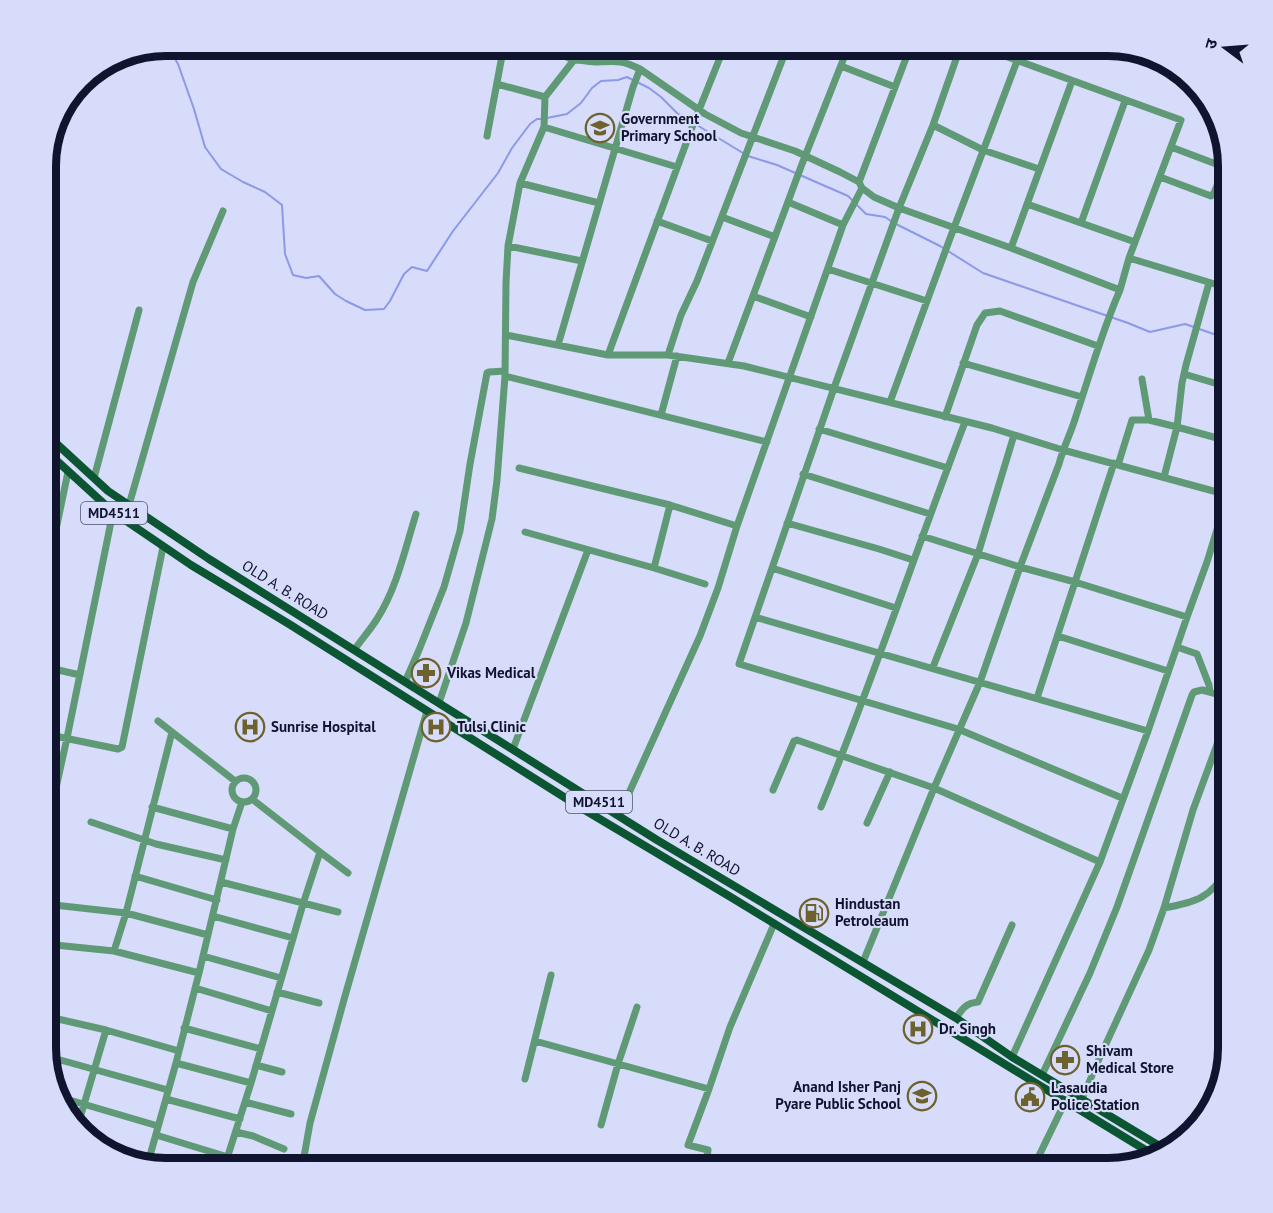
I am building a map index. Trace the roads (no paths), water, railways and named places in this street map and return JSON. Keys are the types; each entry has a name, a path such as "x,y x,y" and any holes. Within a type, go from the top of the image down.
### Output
{"main road":[{"name":"OLD A. B. ROAD","path":"56,443 108,491 209,559 657,840 956,1018 1012,1057 1158,1145"},
{"name":"OLD A. B. ROAD","path":"56,461 113,512 163,547 583,809 1146,1150"},
{"path":"200,570 209,559"}],"street":[{"path":"488,136 501,56"},
{"path":"564,56 574,60 597,62 616,60 628,63 699,110 741,133 806,156 861,185 874,197 1120,290"},
{"path":"597,62 599,56"},
{"path":"608,355 721,56"},
{"path":"668,355 681,315 722,217 784,56"},
{"path":"728,363 844,56"},
{"path":"619,815 700,636 843,225 855,202 907,56"},
{"path":"957,56 819,429 739,664 958,729 1122,798"},
{"path":"863,962 933,788 980,682 1074,423 1129,258 1181,120 1004,56"},
{"path":"439,703 466,623 492,519 505,374 508,246 520,183 544,124 545,97 574,60"},
{"path":"890,402 1017,61"},
{"path":"841,66 895,87"},
{"path":"558,345 640,69"},
{"path":"1011,248 1072,81"},
{"path":"497,84 545,97"},
{"path":"1081,223 1125,101"},
{"path":"544,124 677,168"},
{"path":"933,124 982,150 1039,169"},
{"path":"1171,147 1217,164"},
{"path":"1160,177 1211,196 1217,185"},
{"path":"520,183 599,203"},
{"path":"789,202 843,225"},
{"path":"1027,204 1135,242"},
{"path":"129,505 193,282 223,211"},
{"path":"722,217 775,237"},
{"path":"657,221 712,242"},
{"path":"508,246 582,261"},
{"path":"1129,258 1217,285"},
{"path":"828,269 927,301"},
{"path":"1164,477 1177,427 1184,374 1209,283"},
{"path":"753,296 811,317"},
{"path":"94,478 139,310"},
{"path":"945,417 977,325 985,313 1000,311 1098,346"},
{"path":"506,335 608,355 668,355 744,366 890,402 1217,491"},
{"path":"661,415 677,356"},
{"path":"963,363 1082,397"},
{"path":"405,682 444,587 460,531 487,373 505,374 766,442"},
{"path":"1184,374 1217,384"},
{"path":"1143,379 1149,420"},
{"path":"1037,698 1132,420 1149,420 1217,438"},
{"path":"821,807 843,755 965,422"},
{"path":"819,429 948,468"},
{"path":"933,668 978,554 1014,435"},
{"path":"519,468 670,505 737,526"},
{"path":"56,529 68,472"},
{"path":"803,474 930,514"},
{"path":"654,568 670,505"},
{"path":"56,788 113,512"},
{"path":"355,650 378,618 391,591 416,514"},
{"path":"787,523 913,560"},
{"path":"1012,1057 1100,862 1148,731 1217,527"},
{"path":"525,532 705,584"},
{"path":"922,537 1187,616"},
{"path":"56,736 118,749 122,747 163,547"},
{"path":"513,748 588,550"},
{"path":"772,568 896,608"},
{"path":"755,617 1148,731"},
{"path":"1058,636 1168,671"},
{"path":"1176,647 1197,654 1210,692"},
{"path":"56,670 80,675"},
{"path":"1042,1075 1118,907 1192,695 1199,690 1218,694"},
{"path":"304,1158 310,1123 427,711"},
{"path":"158,721 235,781"},
{"path":"114,951 126,913 172,732"},
{"path":"773,790 794,741 797,740 933,788 1100,862"},
{"path":"1082,1099 1149,950 1193,810 1218,743"},
{"path":"867,823 890,772"},
{"path":"244,777 252,780 256,790 252,799 242,802 236,799 232,794 235,781 244,777"},
{"path":"252,799 348,873"},
{"path":"150,1156 199,973 233,829 242,802"},
{"path":"152,807 233,829"},
{"path":"91,822 144,841 226,860"},
{"path":"156,1135 228,1157 320,852"},
{"path":"135,876 216,900"},
{"path":"221,882 338,912"},
{"path":"1164,908 1201,898 1213,890 1218,883"},
{"path":"56,905 126,913 208,934"},
{"path":"213,916 293,938"},
{"path":"707,1156 708,1150 688,1145 730,1027 774,924"},
{"path":"956,1018 965,1005 978,1002 1012,925"},
{"path":"56,945 114,951 199,973"},
{"path":"203,956 281,978"},
{"path":"525,1079 551,975"},
{"path":"195,988 272,1011"},
{"path":"277,992 319,1003"},
{"path":"600,1125 637,1007"},
{"path":"56,1019 179,1051"},
{"path":"184,1028 261,1049"},
{"path":"80,1117 106,1030"},
{"path":"535,1041 709,1089"},
{"path":"56,1059 168,1090"},
{"path":"176,1063 251,1083"},
{"path":"256,1065 282,1072"},
{"path":"166,1099 240,1119"},
{"path":"69,1100 158,1126"},
{"path":"1038,1158 1066,1100"},
{"path":"245,1102 291,1114"},
{"path":"236,1132 253,1136 284,1149"},
{"path":"1140,1152 1143,1148"}],"waterway":[{"path":"173,56 194,109 205,147 221,169 265,192 282,205 285,254 293,275 306,278 319,276 335,294 365,310 384,309 404,274 412,267 427,271 453,231 498,173 512,148 530,124 537,119 542,119"},
{"path":"547,118 567,114 581,103 592,88 601,81 627,77 649,88 677,113 743,153"},
{"path":"748,156 777,165 848,196 853,201"},
{"path":"857,205 866,214 885,217 891,221"},
{"path":"896,224 940,246 983,273 1150,332 1185,324 1217,335"}],"place":[{"name":"Government Primary School","path":"600,128"},
{"name":"Vikas Medical","path":"426,673"},
{"name":"Sunrise Hospital","path":"250,727"},
{"name":"Tulsi Clinic","path":"436,727"},
{"name":"Hindustan Petroleaum","path":"814,913"},
{"name":"Dr. Singh","path":"918,1029"},
{"name":"Shivam Medical Store","path":"1065,1060"},
{"name":"Anand Isher Panj Pyare Public School","path":"922,1096"},
{"name":"Lasaudia Police Station","path":"1030,1097"}]}
